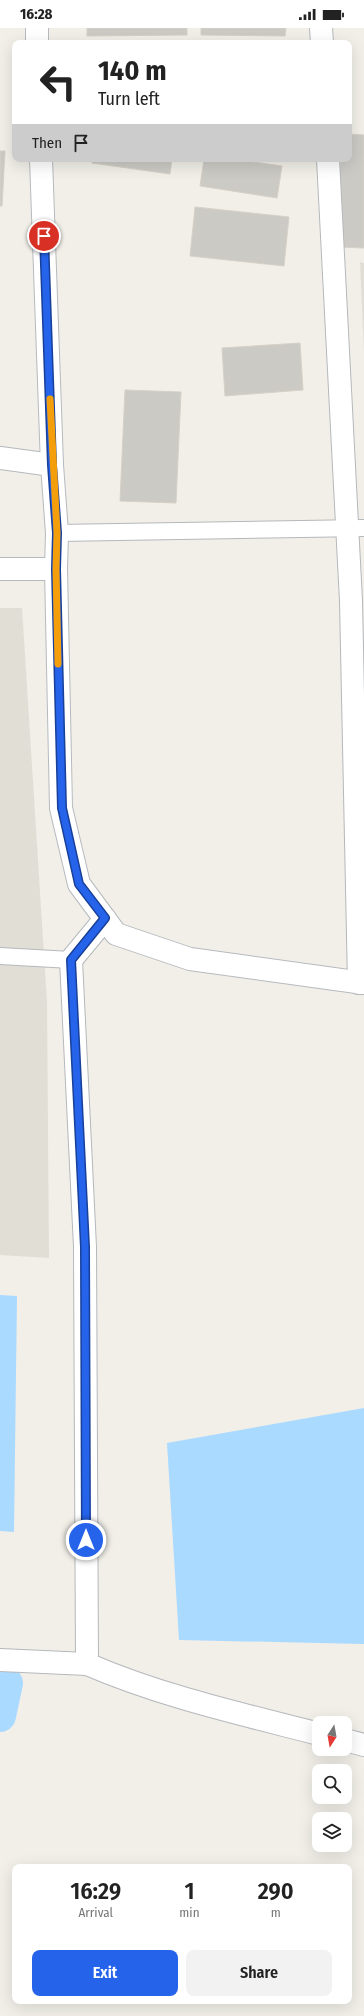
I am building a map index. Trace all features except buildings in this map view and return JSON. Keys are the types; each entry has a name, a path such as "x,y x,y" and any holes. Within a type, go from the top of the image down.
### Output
{"street":[{"path":"37,28 37,40"},
{"path":"321,28 322,40"},
{"path":"41,162 52,465 57,533 56,569 62,808 79,884 116,934 190,959 362,983 351,601 356,528 328,162"},
{"path":"0,458 52,465"},
{"path":"0,569 56,569"},
{"path":"87,1664 85,1247 71,960 105,918"},
{"path":"0,1660 87,1664 122,1679 208,1706 312,1732"},
{"path":"352,1742 364,1745"}],"lane":[{"path":"57,533 356,528"},
{"path":"0,956 71,960"}],"shaded area":[{"path":"360,262 364,263 364,352"},
{"path":"0,608 22,608 47,1002 49,1258 0,1255"}],"water":[{"path":"0,1295 17,1296 14,1532 0,1531"},
{"path":"364,1408 364,1644 179,1640 167,1443"}],"waterway":[{"path":"0,1716 7,1683"}],"slow traffic":[{"path":"50,399 52,465 57,533 56,569 58,664"}],"route":[{"path":"44,236 52,465 57,533 56,569 62,808 79,884 105,918 71,960 85,1247 86,1540"}]}
